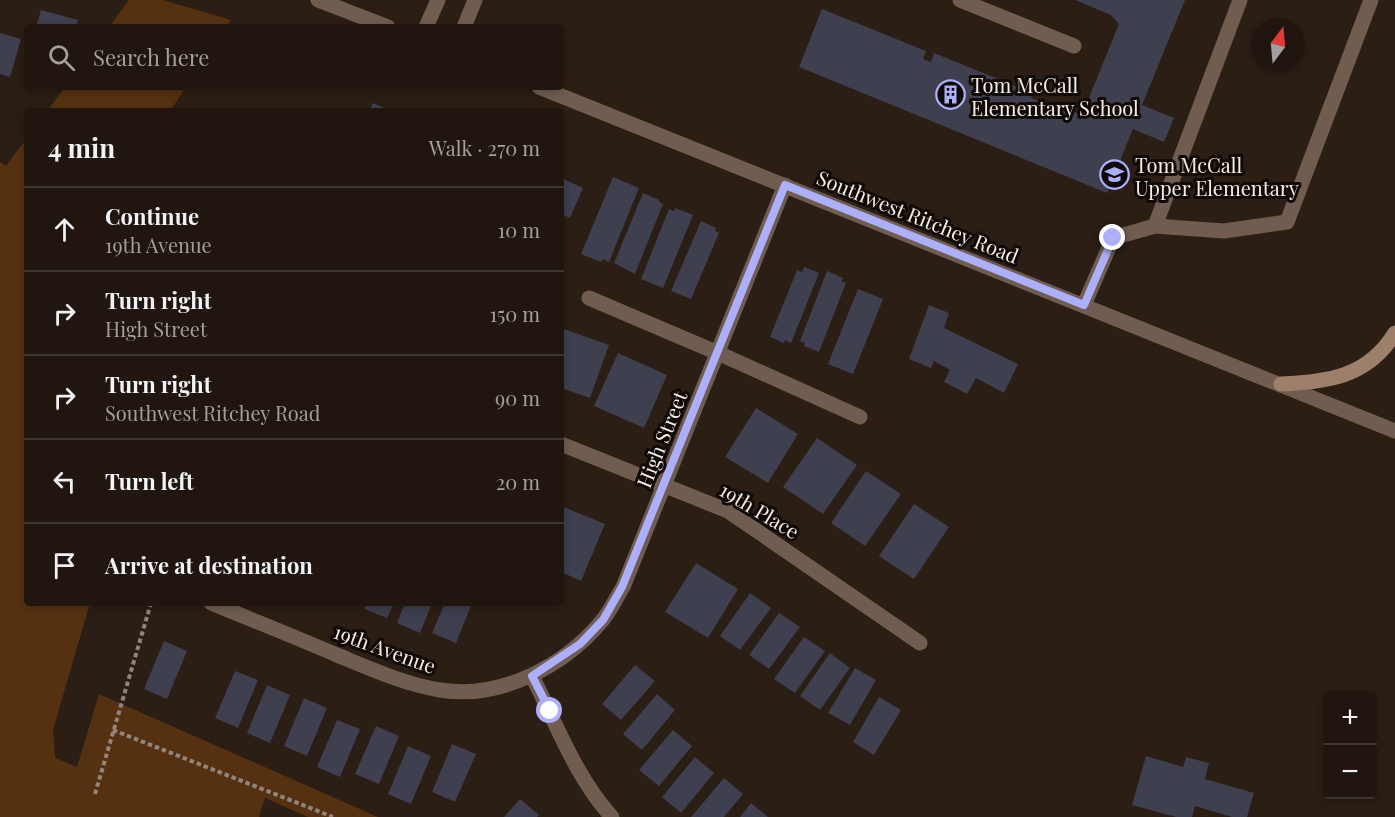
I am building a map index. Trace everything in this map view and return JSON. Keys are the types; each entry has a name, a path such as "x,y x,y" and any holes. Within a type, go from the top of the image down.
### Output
{"main road":[{"path":"1281,384 1316,383 1342,377 1362,367 1383,350 1395,333"}],"street":[{"path":"318,0 380,24"},
{"path":"427,24 438,0"},
{"path":"465,24 475,0"},
{"path":"960,0 1074,46"},
{"path":"1155,226 1240,0"},
{"path":"1084,305 1113,238 1155,226 1224,231 1287,222 1371,0"},
{"name":"Southwest Ritchey Road","path":"546,90 1395,431"},
{"name":"High Street","path":"532,676 580,644 603,620 622,587 785,185"},
{"path":"589,298 860,417"},
{"name":"19th Place","path":"564,445 705,501 749,525 920,643"},
{"name":"19th Avenue","path":"218,606 401,681 442,690 480,692 512,685 532,676"},
{"path":"532,676 579,769 602,806 612,817"}],"path":[{"path":"94,794 150,606"},
{"path":"113,730 333,817"}],"shaded area":[{"path":"129,0 163,0 231,20 228,24 111,24"},
{"path":"63,90 184,90 172,108 49,108"},
{"path":"24,142 24,606 89,606 53,730 55,758 77,767 99,694 378,817 308,817 265,798 259,817 0,817 0,162 6,166"}],"building":[{"name":"Tom McCall Elementary School","path":"1075,0 1185,0 1142,105 1174,118 1164,142 1133,129 1107,193 799,67 822,9 926,51 923,59 931,62 934,53 1033,93 1031,98 1082,115 1119,24 1111,15"},
{"path":"41,10 78,20 77,24 37,24"},
{"path":"0,33 21,39 10,77 0,74"},
{"path":"373,103 385,108 370,108"},
{"path":"613,177 639,188 609,262 603,259 601,262 581,254"},
{"path":"564,179 583,188 570,218 564,215"},
{"path":"643,193 663,204 635,274 614,263"},
{"path":"675,208 693,215 663,288 641,279 669,209 674,211"},
{"path":"701,221 716,228 715,231 719,233 691,299 671,291"},
{"path":"804,267 819,273 791,343 785,340 784,343 770,337 797,270 802,272"},
{"path":"827,271 843,278 841,281 846,283 819,352 804,346 805,343 800,341"},
{"path":"858,289 883,299 853,374 828,364"},
{"path":"929,305 949,313 944,328 1018,364 1004,393 976,378 967,394 944,382 950,370 934,361 931,368 909,359"},
{"path":"564,329 609,345 590,398 564,389"},
{"path":"618,353 667,375 644,428 594,406"},
{"path":"756,408 798,434 768,483 725,457"},
{"path":"817,438 857,465 823,514 783,487"},
{"path":"866,471 901,494 865,546 831,523"},
{"path":"914,504 949,527 914,579 879,556"},
{"path":"564,507 605,524 581,581 564,573"},
{"path":"696,563 738,589 708,638 665,612"},
{"path":"750,593 771,608 740,650 720,636"},
{"path":"366,606 393,606 387,618 364,609"},
{"path":"404,606 431,606 420,633 397,623"},
{"path":"444,606 471,606 456,643 432,633"},
{"path":"779,613 800,627 769,669 749,655"},
{"path":"804,637 825,651 795,693 774,679"},
{"path":"164,641 187,651 167,699 144,689"},
{"path":"830,653 850,668 820,710 800,696"},
{"path":"635,665 655,681 621,720 602,704"},
{"path":"855,668 876,680 850,725 828,713"},
{"path":"235,671 258,680 238,728 215,718"},
{"path":"267,685 290,695 270,743 247,733"},
{"path":"657,694 675,710 642,750 623,734"},
{"path":"879,697 901,710 874,755 853,742"},
{"path":"304,698 327,708 307,756 284,746"},
{"path":"337,720 360,729 340,777 317,767"},
{"path":"376,726 399,736 379,784 355,774"},
{"path":"673,730 692,746 659,786 639,770"},
{"path":"452,744 476,754 455,802 432,792"},
{"path":"408,746 431,756 411,804 388,794"},
{"path":"1146,756 1183,767 1186,757 1209,763 1205,779 1254,793 1247,817 1232,817 1195,806 1192,817 1176,817 1132,805"},
{"path":"695,757 714,773 681,813 662,797"},
{"path":"724,778 743,794 724,817 691,817"},
{"path":"520,799 539,815 537,817 504,817"},
{"path":"751,803 768,817 740,817"}],"place":[{"name":"Tom McCall Elementary School","path":"950,95"},
{"name":"Tom McCall Upper Elementary","path":"1114,175"}],"route":[{"path":"550,711 532,676 580,644 603,620 622,587 785,185 1084,305 1113,238"}]}
